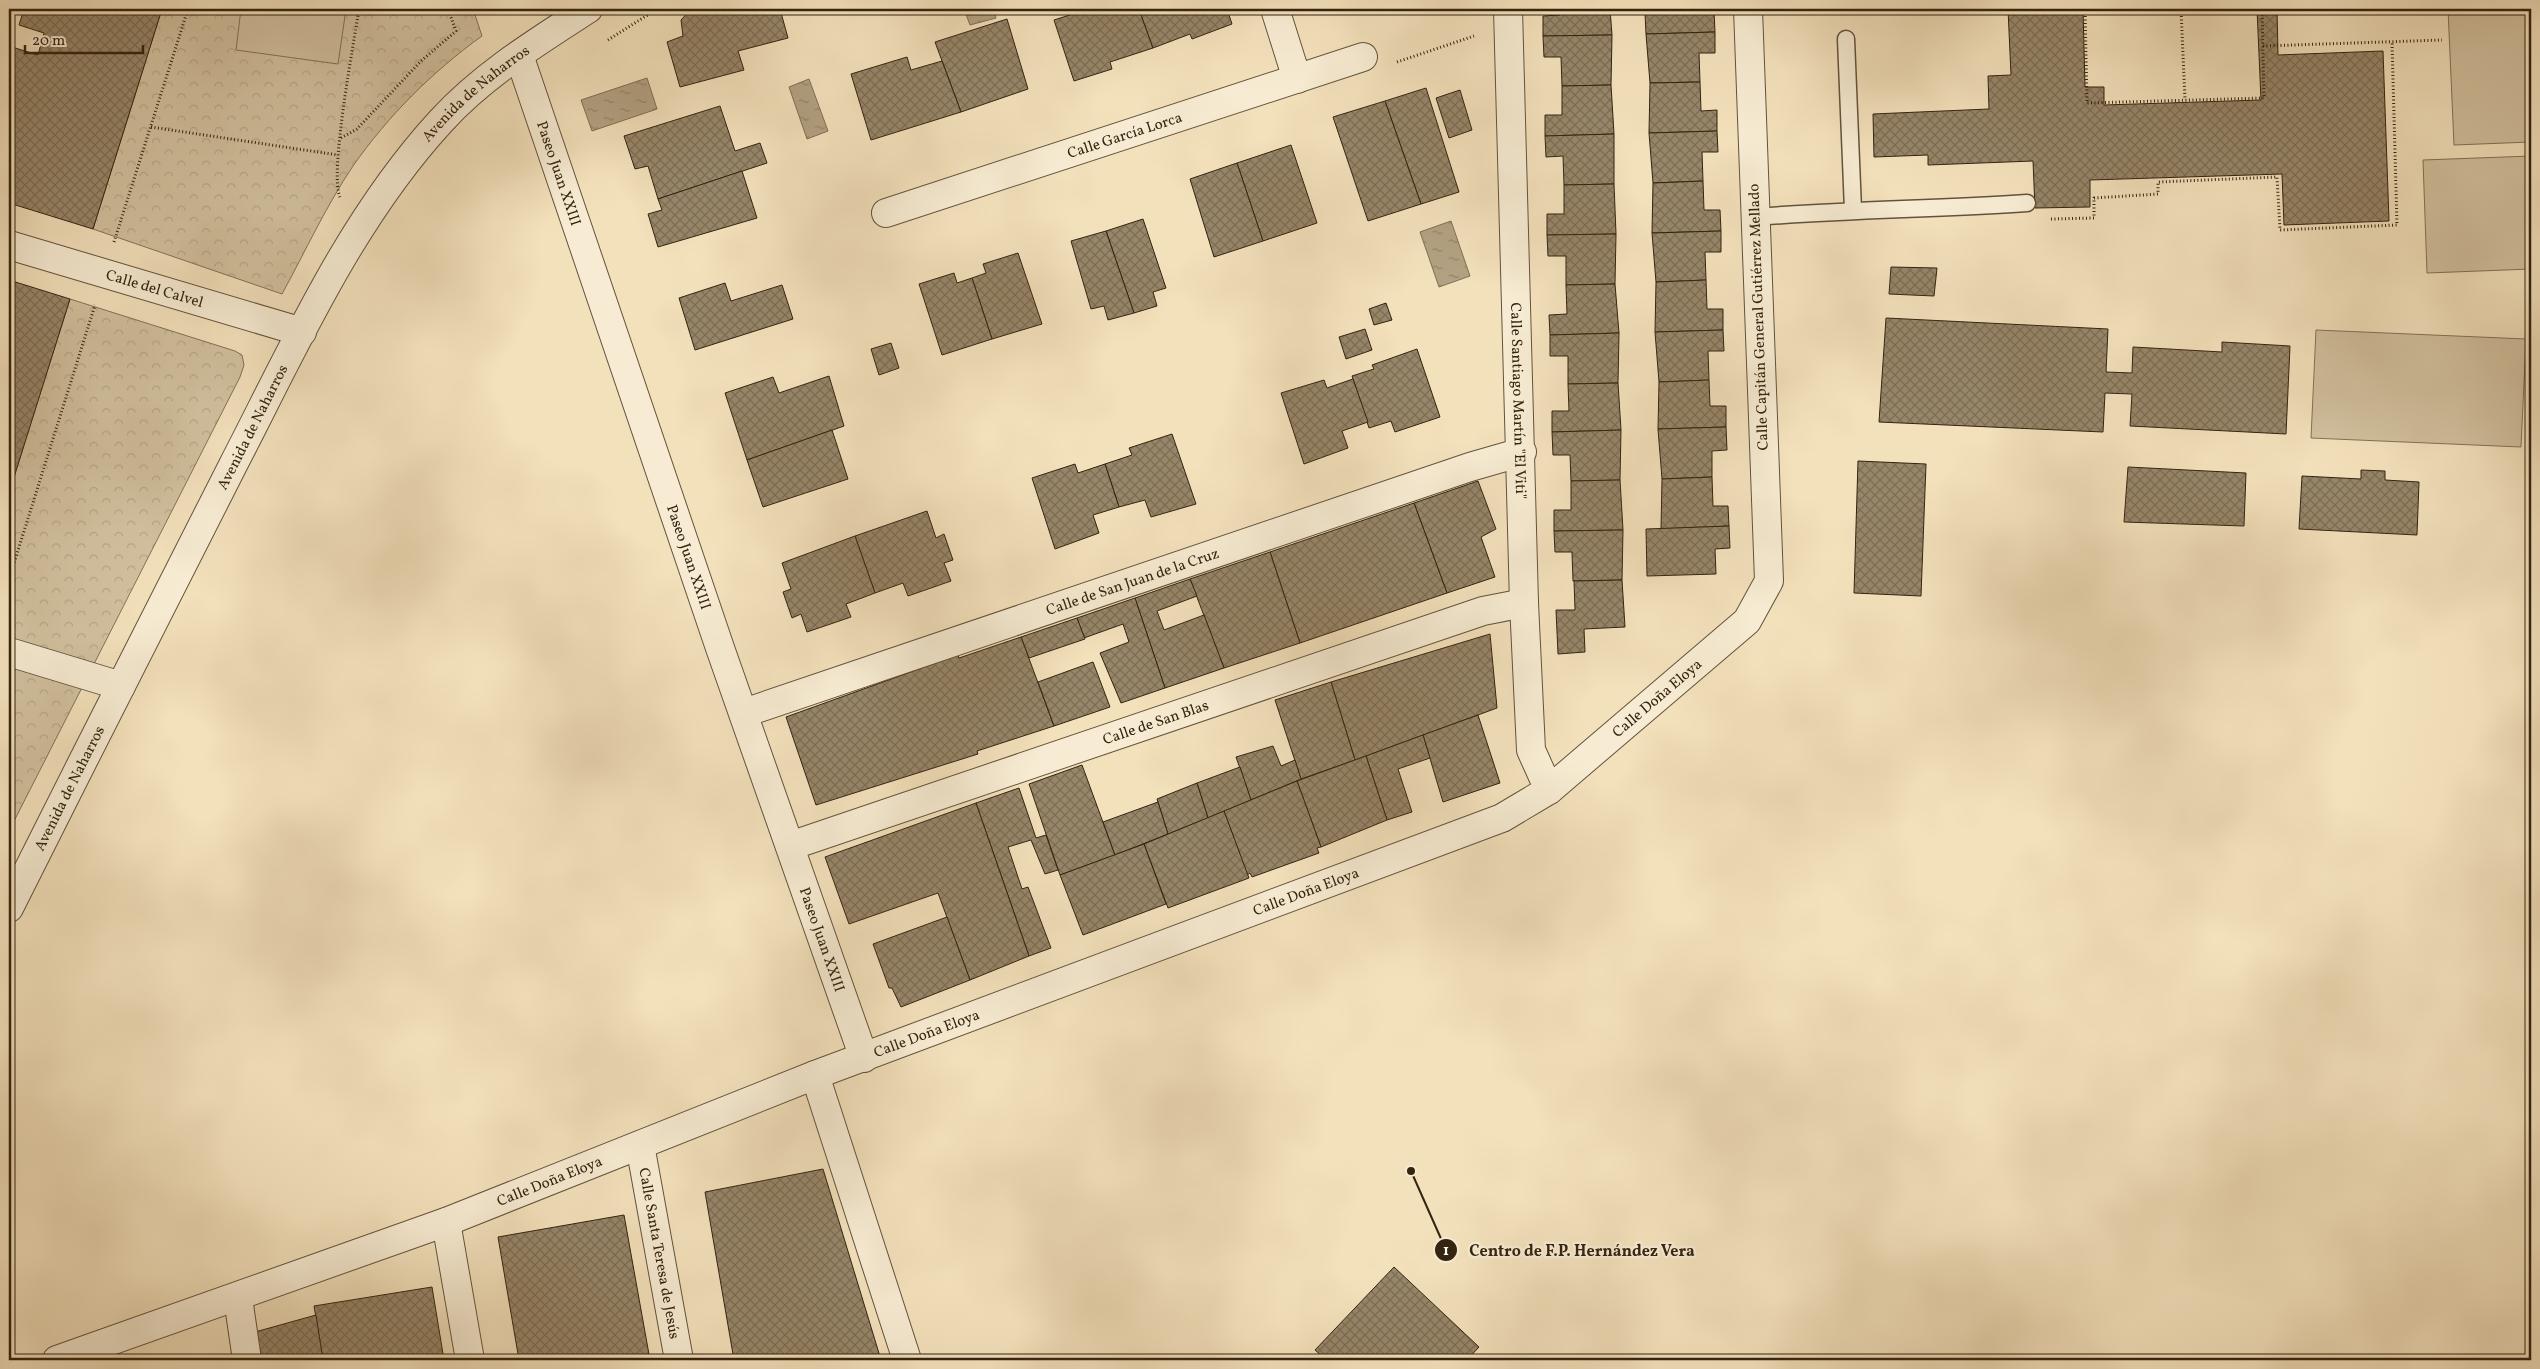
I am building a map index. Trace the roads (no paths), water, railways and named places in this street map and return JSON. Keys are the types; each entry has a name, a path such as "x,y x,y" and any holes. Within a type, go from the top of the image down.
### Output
{"street":[{"path":"1275,9 1297,79"},
{"name":"Calle Capitán General Gutiérrez Mellado","path":"1747,621 1769,581 1748,9"},
{"name":"Avenida de Naharros","path":"9,908 302,332 343,257 381,195 441,120 477,86 519,55 585,11"},
{"name":"Calle Santiago Martín \"El Viti\"","path":"1509,19 1522,452 1524,603 1531,750 1549,790"},
{"name":"Paseo Juan XXIII","path":"519,55 864,1058"},
{"name":"Calle García Lorca","path":"886,213 1363,57"},
{"name":"Calle del Calvel","path":"9,245 302,332"},
{"name":"Calle de San Juan de la Cruz","path":"744,713 1451,473 1522,452"},
{"name":"Calle de San Blas","path":"790,846 1483,610 1524,603"},
{"name":"Calle Doña Eloya","path":"57,1360 238,1298 446,1222 815,1075 1502,818 1549,790 1747,621"},
{"path":"9,652 121,686"},
{"path":"815,1075 907,1360"},
{"name":"Calle Santa Teresa de Jesús","path":"640,1145 679,1360"},
{"path":"446,1222 470,1360"},
{"path":"238,1298 247,1360"}],"lane":[{"path":"1846,39 1853,210"},
{"path":"1755,216 1853,210 1930,210 2027,203"}],"water":[{"path":"964,9 1009,9 995,13 996,18 970,25"},
{"path":"647,78 657,109 592,131 581,100"},
{"path":"809,79 828,131 807,139 789,87"},
{"path":"1451,221 1470,276 1439,287 1420,232"}],"place":[{"name":"Centro de F.P. Hernández Vera","path":"1411,1171"}]}
